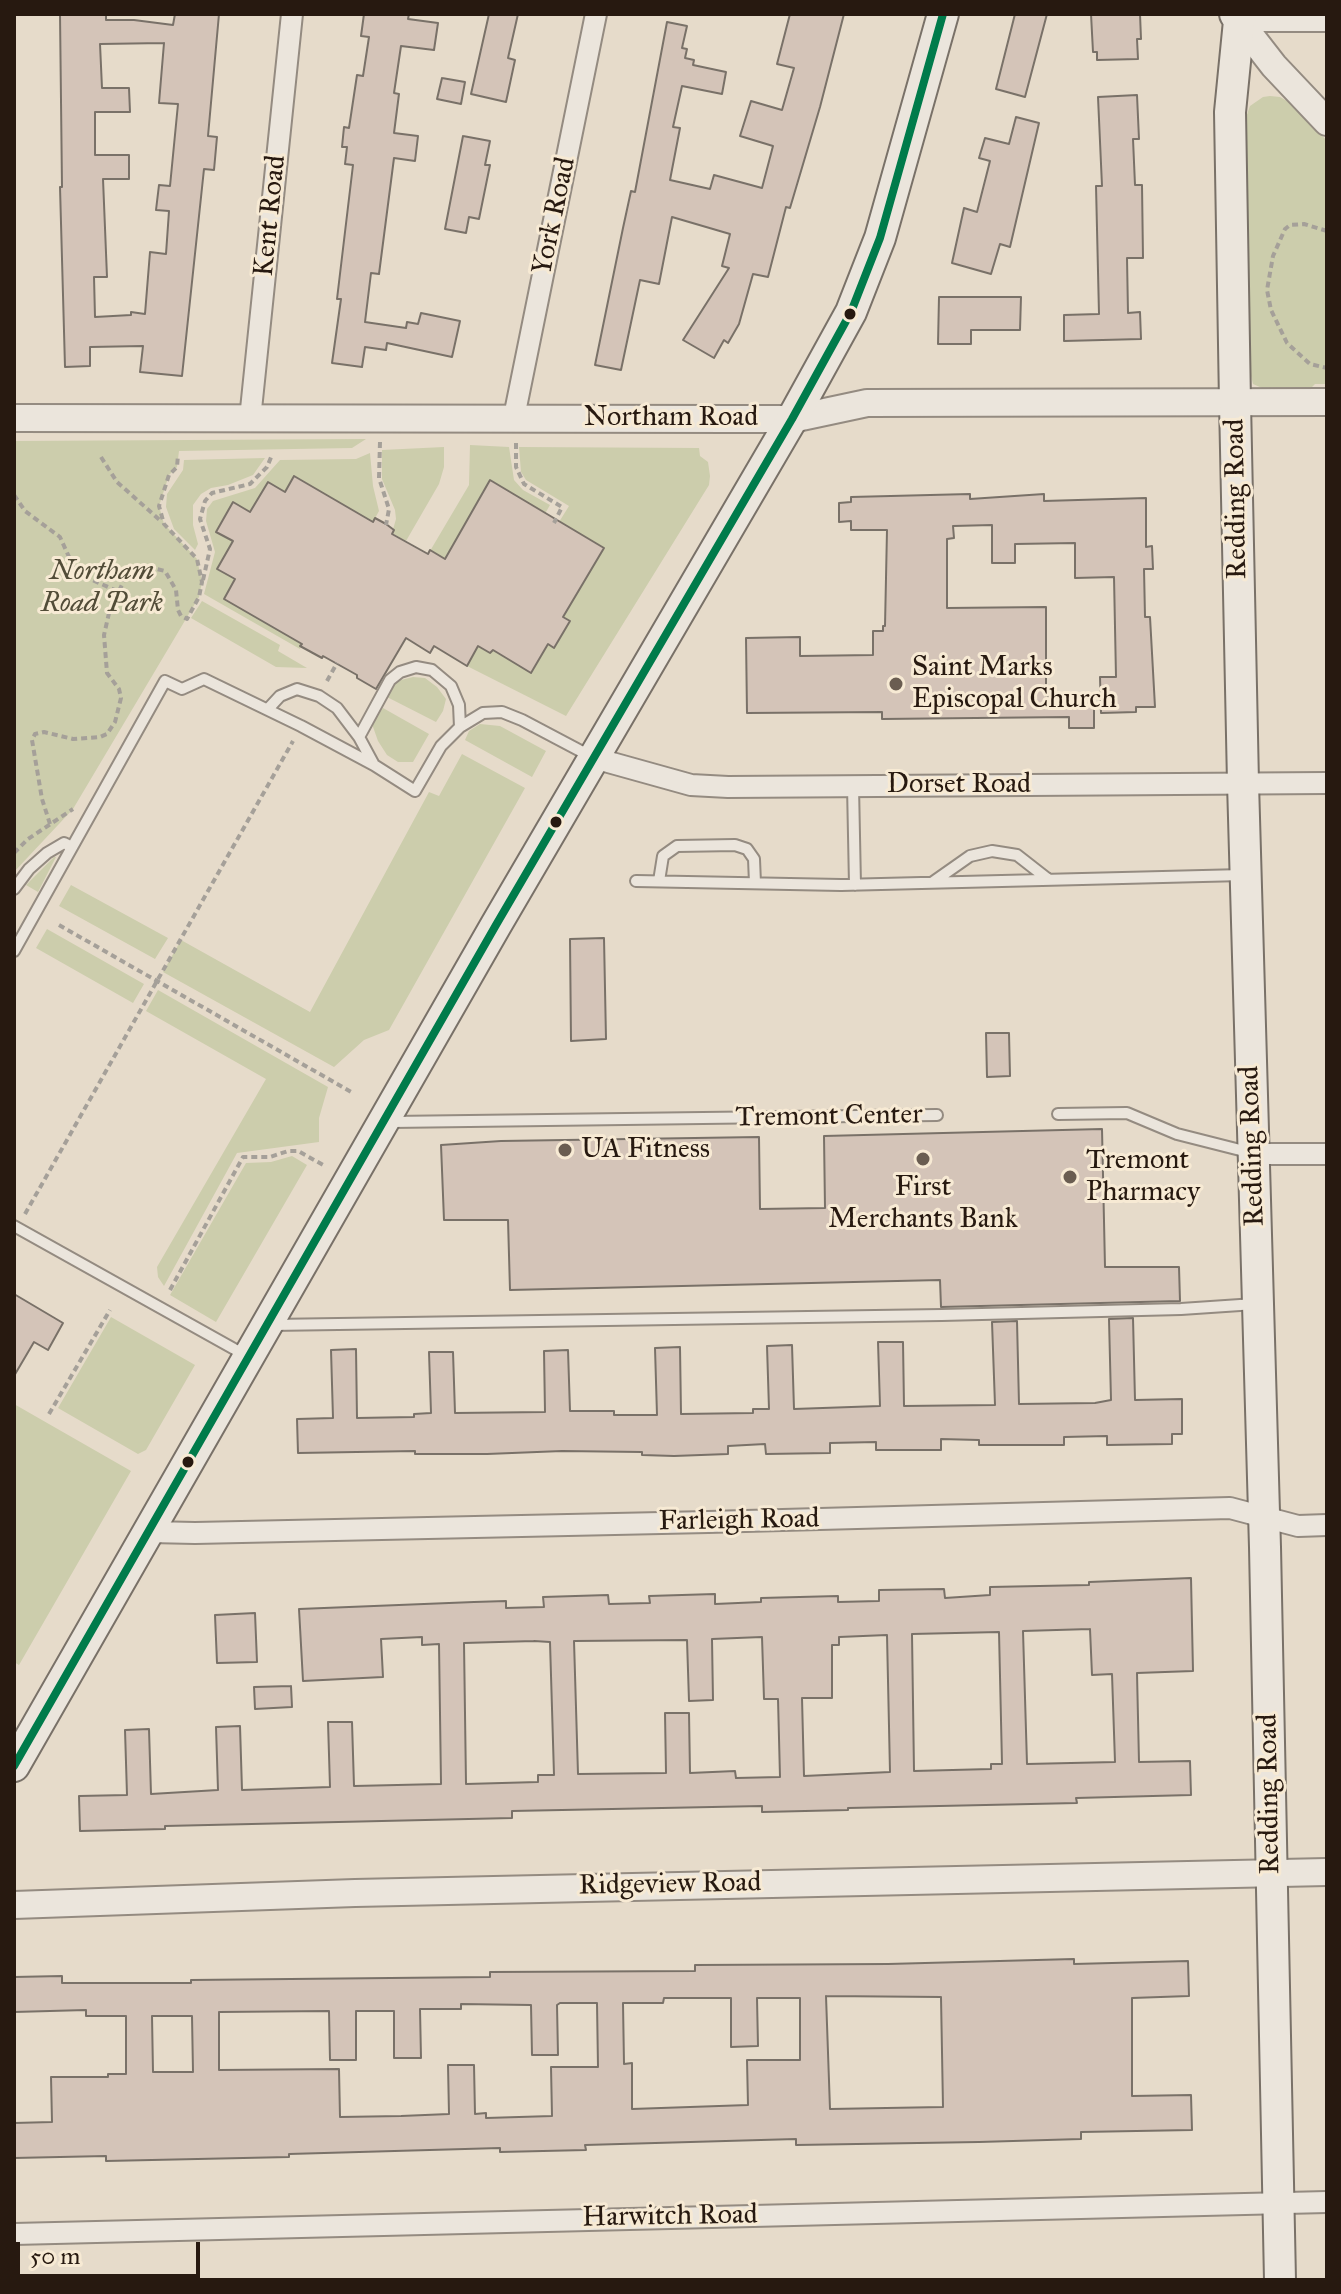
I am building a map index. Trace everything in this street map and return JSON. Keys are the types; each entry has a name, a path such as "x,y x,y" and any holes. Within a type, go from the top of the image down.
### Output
{"main road":[{"path":"14,1766 851,312 880,238 943,14"},
{"name":"Redding Road","path":"1237,18 1230,112 1235,402 1280,2280"}],"street":[{"name":"Kent Road","path":"250,419 292,14"},
{"name":"York Road","path":"515,428 596,14"},
{"path":"1237,18 1327,21"},
{"path":"1237,18 1274,66 1327,122"},
{"name":"Northam Road","path":"14,418 250,419 515,428 792,419 867,403 1327,402"},
{"name":"Dorset Road","path":"594,758 691,785 1327,783"},
{"path":"1254,1154 1327,1154"},
{"name":"Farleigh Road","path":"150,1532 693,1523 1219,1508 1230,1508 1298,1526 1327,1525"},
{"name":"Ridgeview Road","path":"14,1905 370,1892 1327,1872"},
{"name":"Harwitch Road","path":"14,2234 1327,2202"}],"lane":[{"path":"359,737 390,680 400,672 416,667 432,670 451,686 459,705 460,727"},
{"path":"14,951 165,681 182,689 204,679 301,726 415,791 431,759 460,727 483,713 502,712 548,732 594,758"},
{"path":"268,709 280,696 297,689 319,696 337,708 359,737 374,765"},
{"path":"853,786 855,885"},
{"path":"14,889 29,869 47,853 64,843 72,847"},
{"path":"659,881 663,856 677,846 735,845 747,849 754,859 755,883"},
{"path":"932,883 970,856 992,851 1017,855 1049,880"},
{"path":"636,881 855,885 1245,875"},
{"path":"1058,1114 1127,1113 1177,1134 1254,1154"},
{"name":"Tremont Center","path":"386,1122 937,1115"},
{"path":"16,1227 250,1358"},
{"path":"269,1325 942,1315 1257,1304"}],"path":[{"path":"1327,231 1304,224 1290,225 1285,229 1273,256 1267,290 1271,310 1287,343 1303,360 1316,367 1327,368"},
{"path":"515,428 516,467 524,484 562,507 554,523"},
{"path":"380,439 379,478 390,514 386,525"},
{"path":"164,524 159,506 169,475 177,467 178,455"},
{"path":"50,824 42,799 32,740 35,734 44,732 73,739 100,737 107,734 115,722 121,698 119,689 107,673 104,635 109,613 125,578 136,570 157,568 165,571 176,590 178,610 187,619 199,597 210,549 200,519 205,501 212,493 250,484 267,467 272,455"},
{"path":"101,457 117,482 197,559 202,582"},
{"path":"14,495 25,511 60,537 74,568 118,591"},
{"path":"319,696 337,663"},
{"path":"16,1227 301,726"},
{"path":"14,853 28,839 73,809"},
{"path":"59,925 353,1093"},
{"path":"170,1290 243,1157 270,1157 298,1151 325,1166"},
{"path":"49,1414 110,1310"}],"green space":[{"path":"1270,96 1280,97 1294,105 1327,141 1327,384 1315,384 1309,390 1269,391 1253,384 1251,376 1245,120 1250,106"},
{"name":"Northam Road Park","path":"366,439 352,448 179,451 177,467 169,475 159,506 164,524 197,559 202,582 199,597 73,809 14,872 14,441"},
{"path":"470,445 509,447 514,480 523,490 550,505 543,517 533,512 536,507 491,481 445,559 430,551 469,485"},
{"path":"444,447 444,467 439,484 406,541 392,533 395,510 382,479 382,450"},
{"path":"519,447 699,448 700,456 708,462 709,485 566,716 467,666 478,646 489,653 493,650 532,673 548,644 553,647 569,621 563,617 603,549 559,522 569,506 526,480 521,472"},
{"path":"370,453 379,511 373,522 294,477 285,492 267,483 250,512 233,502 216,531 233,541 217,568 235,579 224,599 302,644 300,649 204,594 215,552 206,521 207,509 213,501 255,488 280,460 356,459"},
{"path":"265,458 253,475 201,494 193,505 193,525 198,544 195,550 174,529 166,507 167,494 183,470 184,460"},
{"path":"202,601 280,645 278,651 307,668 276,667 191,618"},
{"path":"425,678 446,699 436,722 387,697 397,681"},
{"path":"383,708 429,734 413,762 398,762 387,755 378,741 372,724"},
{"path":"480,724 500,726 546,751 532,777 465,740 469,731"},
{"path":"462,754 525,788 389,1030 364,1040 334,1067 163,972 181,940 310,1012 429,792 439,796"},
{"path":"54,857 38,892 26,885"},
{"path":"71,885 168,938 155,959 59,906"},
{"path":"47,929 144,984 133,1003 36,948"},
{"path":"158,990 328,1087 319,1118 319,1142 237,1153 164,1286 158,1277 157,1267 266,1079 146,1011"},
{"path":"292,1156 307,1165 216,1322 170,1295 246,1163 271,1162"},
{"path":"111,1317 195,1365 146,1450 138,1454 58,1408"},
{"path":"14,1404 131,1471 19,1665 14,1662"}],"building":[{"path":"60,14 106,14 106,20 173,25 175,14 219,14 208,136 217,137 214,170 204,169 182,376 140,372 143,346 90,347 90,366 65,367","holes":["164,43 159,103 178,104 170,186 159,185 156,210 169,211 166,254 150,252 145,314 131,312 131,315 95,317 94,277 107,277 103,179 129,179 129,155 95,155 95,112 130,112 129,88 102,88 100,44"]},
{"path":"364,14 409,14 408,19 438,23 434,50 401,46 394,93 399,94 394,133 418,136 415,161 394,158 379,274 371,273 365,322 406,328 407,322 418,324 421,313 460,321 452,357 387,343 386,350 365,347 362,367 332,363 353,165 345,164 347,147 342,147 344,127 349,128 357,75 363,76 369,37 361,36"},
{"path":"489,14 518,14 508,58 515,60 506,102 471,94"},
{"path":"790,14 844,14 820,107 790,208 786,207 768,277 753,274 739,324 728,343 724,340 714,358 683,340 729,268 722,266 730,234 672,217 659,284 640,280 621,370 595,365 631,191 635,192 667,22 687,26 682,48 687,49 685,58 694,60 693,65 726,72 722,94 682,86 673,127 680,128 670,180 710,189 714,175 762,188 773,146 740,136 751,101 782,110 794,68 777,64"},
{"path":"1015,14 1047,14 1025,97 996,89"},
{"path":"1091,14 1140,14 1138,59 1097,60 1097,52 1093,52"},
{"path":"442,78 465,82 461,104 437,99"},
{"path":"1137,95 1139,139 1133,139 1135,185 1142,185 1143,258 1127,258 1128,313 1140,312 1141,339 1064,341 1064,315 1099,314 1096,186 1102,186 1098,97"},
{"path":"1016,117 1039,123 1010,247 1000,244 991,274 952,263 964,208 977,212 990,161 979,158 985,138 1009,144"},
{"path":"463,136 490,141 485,165 490,165 479,219 469,217 466,233 445,229"},
{"path":"939,297 1021,297 1020,330 971,330 971,344 938,344"},
{"path":"294,476 373,522 375,518 386,524 394,530 392,534 428,554 430,550 445,559 490,480 604,548 563,617 570,621 554,648 548,644 531,673 493,650 490,653 478,646 467,666 434,646 430,653 406,638 376,689 224,599 235,579 217,569 233,541 216,532 233,502 250,512 268,482 285,492"},
{"path":"970,494 970,499 1044,494 1044,501 1146,498 1146,547 1152,546 1153,569 1144,569 1145,617 1150,617 1155,707 1136,707 1136,712 1101,713 1100,677 1116,677 1114,577 1075,578 1075,543 1015,544 1015,563 992,563 992,525 953,526 954,538 947,539 947,608 1046,607 1046,696 1094,695 1094,728 1069,728 1069,717 882,719 882,712 747,713 746,638 800,637 800,656 873,655 873,631 883,631 885,626 887,530 851,530 851,521 839,522 839,503 851,502 851,497"},
{"path":"604,938 606,1039 571,1041 570,939"},
{"path":"986,1033 1009,1033 1010,1076 987,1077"},
{"path":"1102,1129 1105,1267 1179,1267 1180,1301 941,1307 940,1280 510,1290 508,1220 444,1220 441,1145 501,1141 759,1137 760,1209 825,1208 824,1136"},
{"path":"14,1294 63,1323 48,1350 34,1342 14,1376"},
{"path":"1133,1318 1135,1400 1182,1399 1182,1434 1172,1434 1172,1444 1107,1445 1107,1436 1064,1437 1064,1445 979,1445 979,1440 941,1439 941,1450 876,1450 876,1442 830,1443 830,1453 766,1454 765,1444 728,1446 728,1454 674,1456 642,1455 642,1452 562,1451 487,1454 415,1454 415,1451 298,1453 297,1419 333,1418 331,1350 356,1349 357,1418 414,1417 414,1414 431,1413 429,1352 453,1352 455,1413 545,1412 544,1351 568,1350 570,1411 657,1415 655,1348 680,1347 681,1414 753,1413 753,1409 769,1409 767,1346 792,1345 794,1409 880,1406 878,1342 903,1342 904,1406 995,1405 992,1322 1017,1321 1019,1404 1095,1403 1111,1400 1109,1319"},
{"path":"1191,1578 1193,1671 1137,1673 1139,1762 1190,1761 1191,1795 1076,1798 1077,1803 848,1810 762,1812 762,1806 512,1811 512,1818 165,1826 165,1829 80,1831 79,1796 127,1795 125,1730 149,1729 151,1794 218,1790 216,1727 240,1726 242,1790 330,1787 328,1722 352,1722 354,1786 441,1784 439,1644 422,1645 422,1637 381,1639 383,1677 303,1681 299,1609 506,1601 506,1608 544,1607 543,1597 608,1595 609,1604 650,1603 649,1596 715,1594 715,1604 761,1602 761,1598 838,1596 838,1602 879,1601 879,1590 944,1589 945,1598 990,1595 990,1587 1089,1585 1089,1582","holes":["1090,1629 1092,1675 1112,1674 1115,1762 1027,1764 1023,1631","999,1632 1002,1764 991,1764 991,1769 914,1771 912,1634","887,1635 890,1772 804,1776 802,1698 832,1698 832,1645 839,1645 839,1637","762,1637 764,1699 778,1699 780,1777 736,1778 735,1771 690,1773 689,1713 665,1713 666,1773 578,1774 574,1641 687,1640 689,1701 713,1700 712,1639","550,1642 554,1775 538,1775 538,1782 466,1784 464,1643"]},
{"path":"255,1613 257,1662 217,1663 215,1615"},
{"path":"291,1686 292,1707 255,1709 254,1687"},
{"path":"1074,1959 1074,1964 1188,1961 1189,1996 1132,1998 1132,2096 1191,2095 1192,2130 1081,2132 1081,2139 979,2142 796,2145 796,2139 585,2145 586,2150 500,2152 500,2148 106,2161 106,2156 14,2158 14,2123 52,2122 51,2077 126,2074 126,2016 86,2016 86,2010 14,2012 14,1977 62,1976 62,1983 191,1983 191,1980 490,1977 490,1972 695,1971 695,1965","holes":["826,1996 941,1997 943,2107 830,2109","664,1998 731,1998 731,2047 758,2046 757,1998 800,1998 800,2060 747,2060 748,2105 632,2109 632,2063 624,2064 623,2003 663,2003","597,2003 598,2067 551,2067 552,2116 486,2118 486,2113 475,2114 474,2065 448,2065 449,2114 401,2116 340,2117 339,2069 219,2070 219,2012 329,2011 330,2060 356,2060 356,2011 394,2011 394,2058 421,2058 420,2009 461,2009 461,2004 531,2005 532,2055 558,2055 557,2005","152,2016 192,2016 193,2072 153,2072"]}],"transit line":[{"path":"14,1766 851,312 880,238 943,14"}],"place":[{"name":"Saint Marks Episcopal Church","path":"896,684"},
{"name":"UA Fitness","path":"565,1150"},
{"name":"First Merchants Bank","path":"923,1159"},
{"name":"Tremont Pharmacy","path":"1070,1177"}]}
